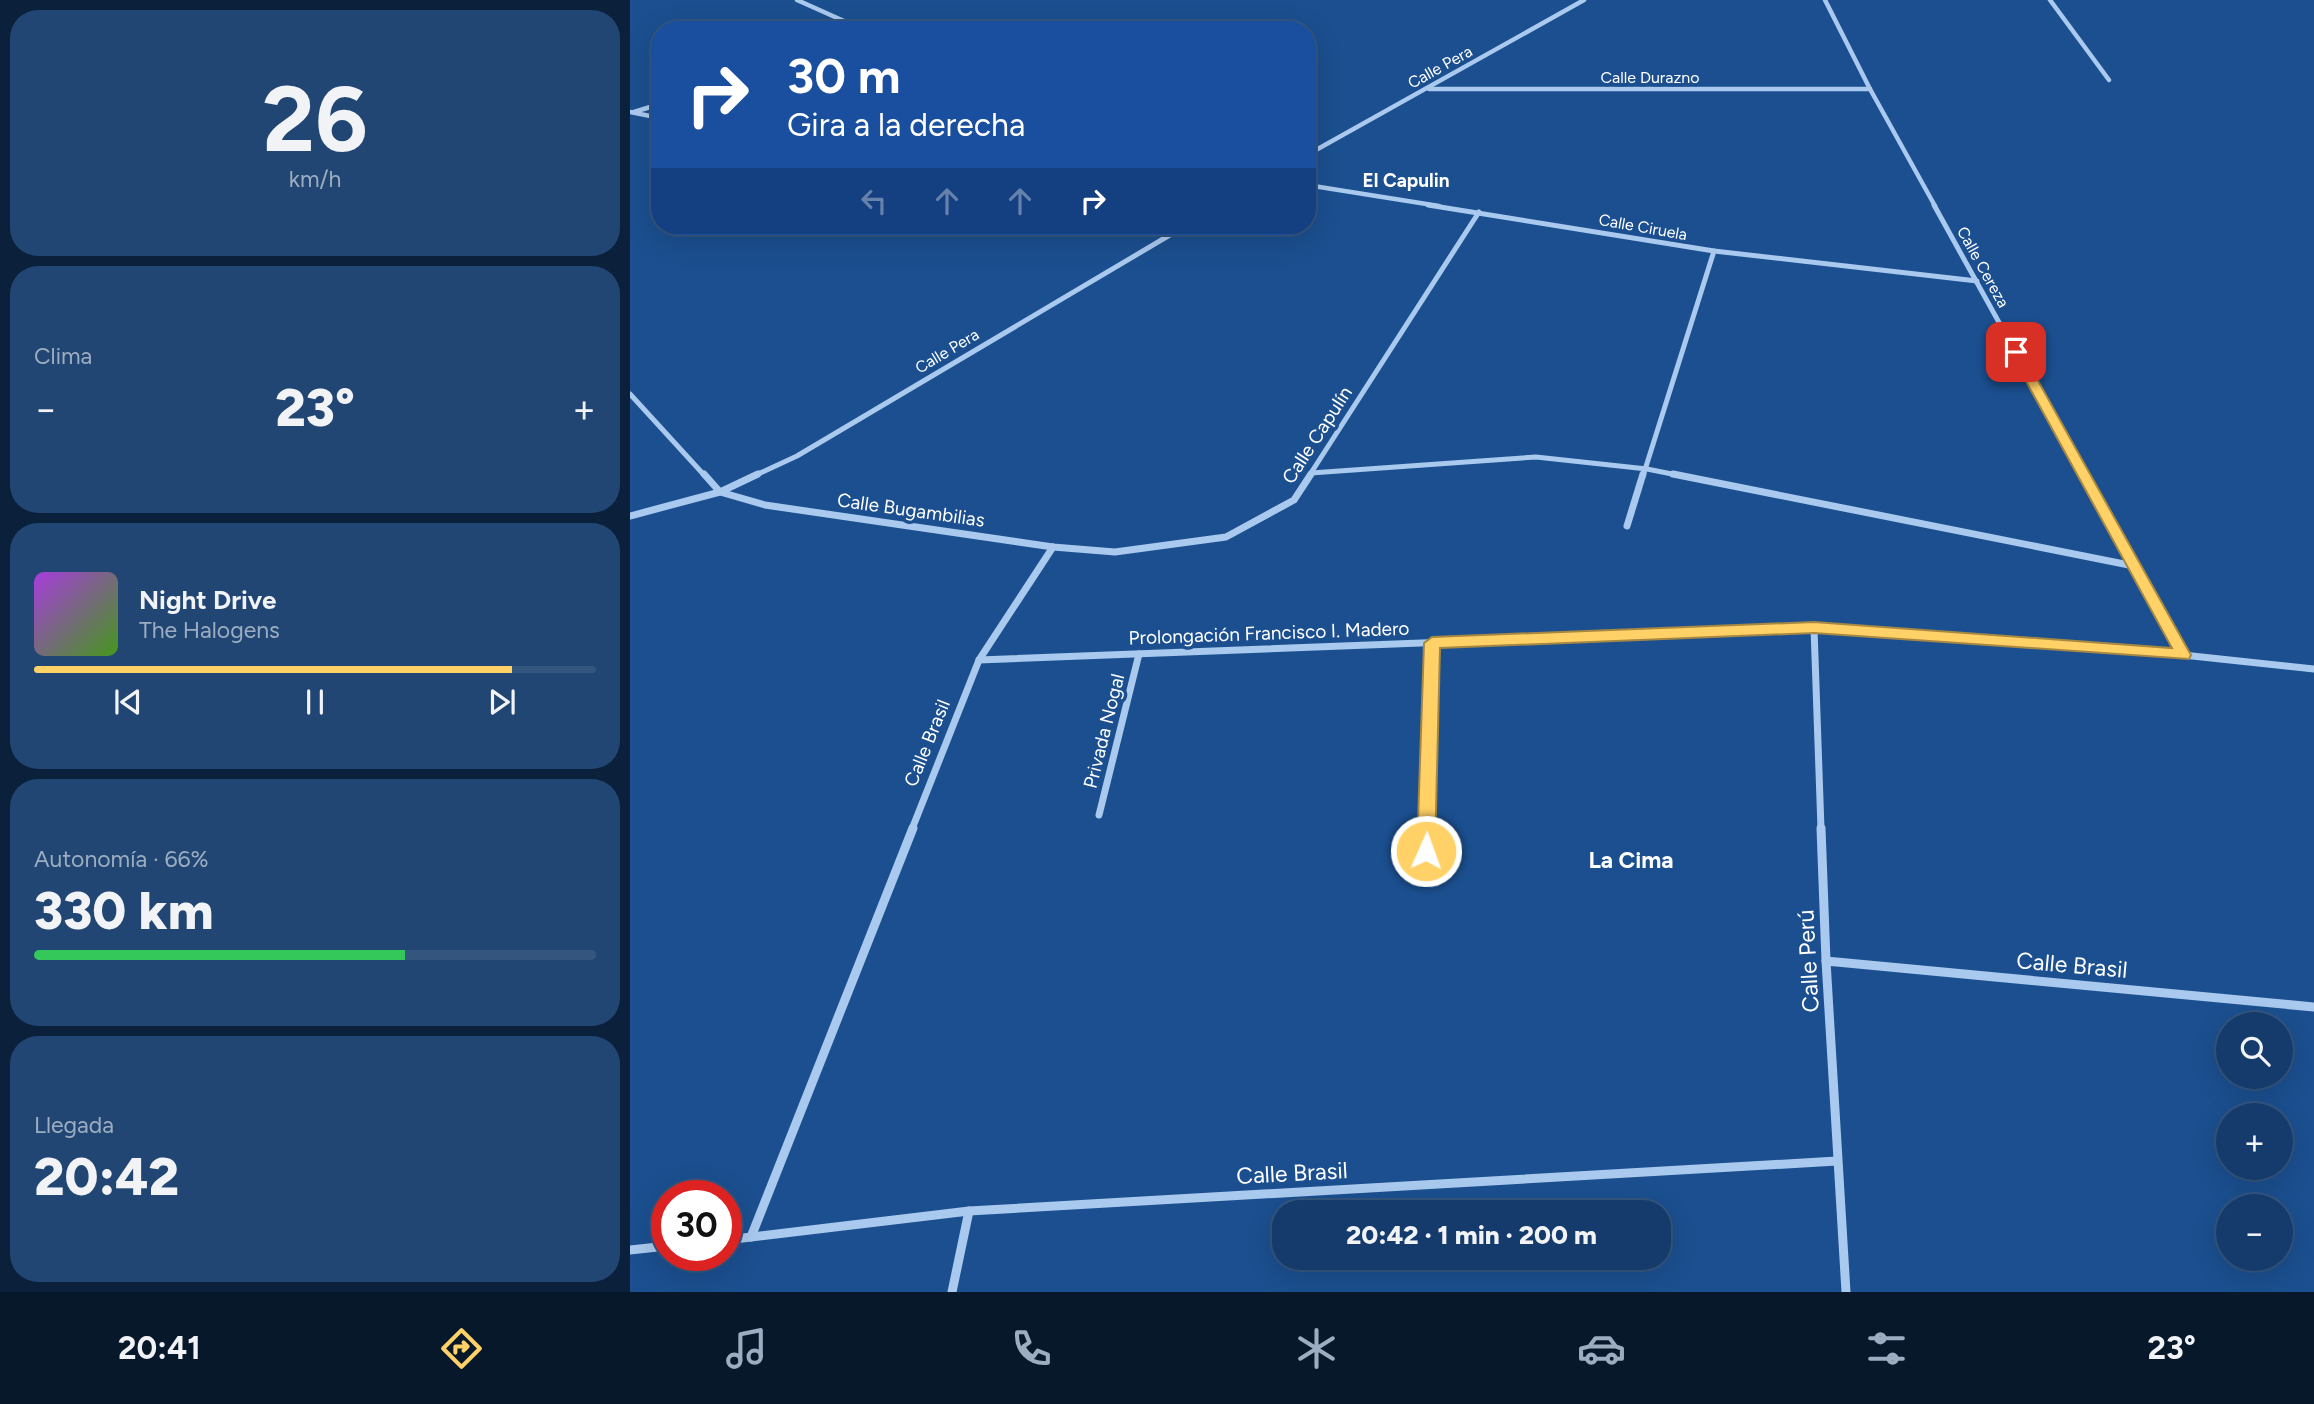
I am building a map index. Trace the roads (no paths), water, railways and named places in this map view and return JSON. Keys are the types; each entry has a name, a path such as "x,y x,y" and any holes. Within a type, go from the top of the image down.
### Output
{"street":[{"path":"797,0 844,21"},
{"name":"Calle Pera","path":"1316,150 1584,0"},
{"name":"Calle Cereza","path":"1825,0 1870,89 2183,655"},
{"path":"2050,0 2109,80"},
{"name":"Calle Durazno","path":"1429,89 1870,89"},
{"path":"631,112 651,106"},
{"path":"631,112 651,116"},
{"name":"Calle Ciruela","path":"1316,186 1714,251 1977,281"},
{"name":"Calle Capulín","path":"1053,547 1115,552 1226,537 1294,500 1479,212"},
{"name":"Calle Pera","path":"720,492 797,456 1170,235"},
{"path":"1627,526 1714,251"},
{"path":"630,394 720,492 630,516"},
{"path":"1311,473 1536,457 1647,469 2134,566"},
{"name":"Calle Bugambilias","path":"720,492 765,505 1053,547"},
{"name":"Calle Brasil","path":"751,1237 979,660 1053,547"},
{"name":"Prolongación Francisco I. Madero","path":"979,660 1814,628 2183,655 2314,669"},
{"name":"Calle Perú","path":"1814,628 1826,961 1846,1292"},
{"path":"1426,851 1432,643"},
{"name":"Privada Nogal","path":"1098,815 1139,654"},
{"name":"Calle Brasil","path":"1826,961 2314,1006"},
{"name":"Calle Brasil","path":"742,1238 969,1211 1837,1161"},
{"path":"952,1292 969,1211"},
{"path":"630,1250 651,1248"}],"district":[{"name":"El Capulin","path":"1406,180"},
{"name":"La Cima","path":"1631,860"}]}
